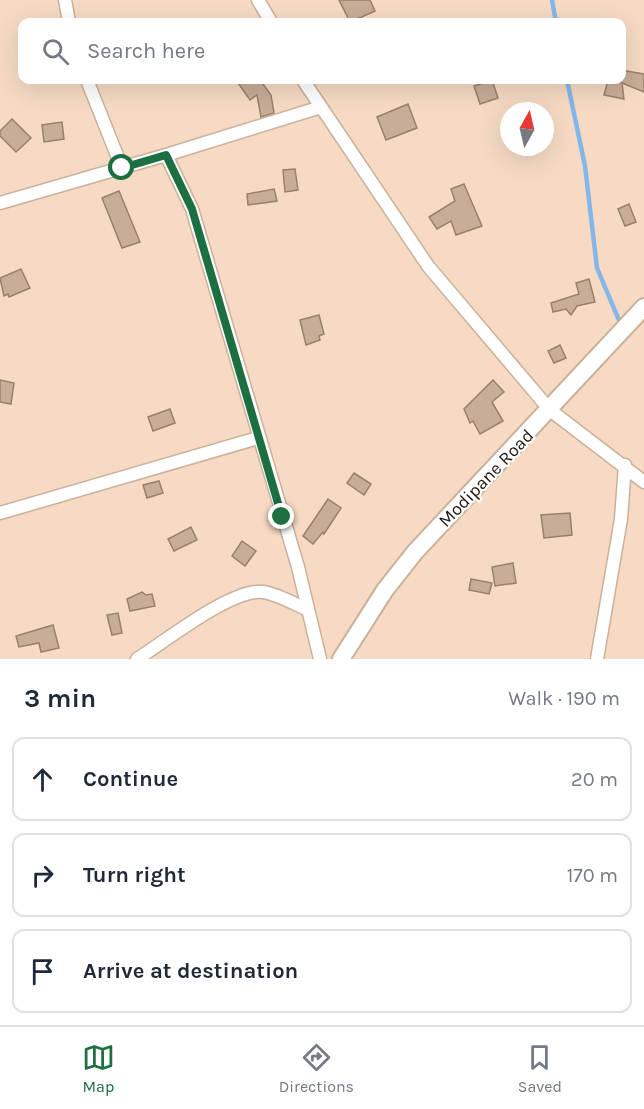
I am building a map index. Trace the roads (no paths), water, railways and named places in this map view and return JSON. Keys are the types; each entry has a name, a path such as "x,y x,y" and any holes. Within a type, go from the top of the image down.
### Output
{"main road":[{"name":"Modipane Road","path":"341,659 384,590 414,552 550,410 644,307"}],"street":[{"path":"65,0 68,18"},
{"path":"258,0 269,18"},
{"path":"89,84 122,168"},
{"path":"306,84 428,266 550,410 625,465 644,482"},
{"path":"0,203 321,107"},
{"path":"166,155 192,209 298,567 306,609 320,659"},
{"path":"0,513 258,438"},
{"path":"597,659 621,519 625,465"},
{"path":"137,659 215,608 242,594 264,592 306,609"}],"waterway":[{"path":"552,0 555,18"},
{"path":"568,84 585,166 597,268 621,325"}]}
